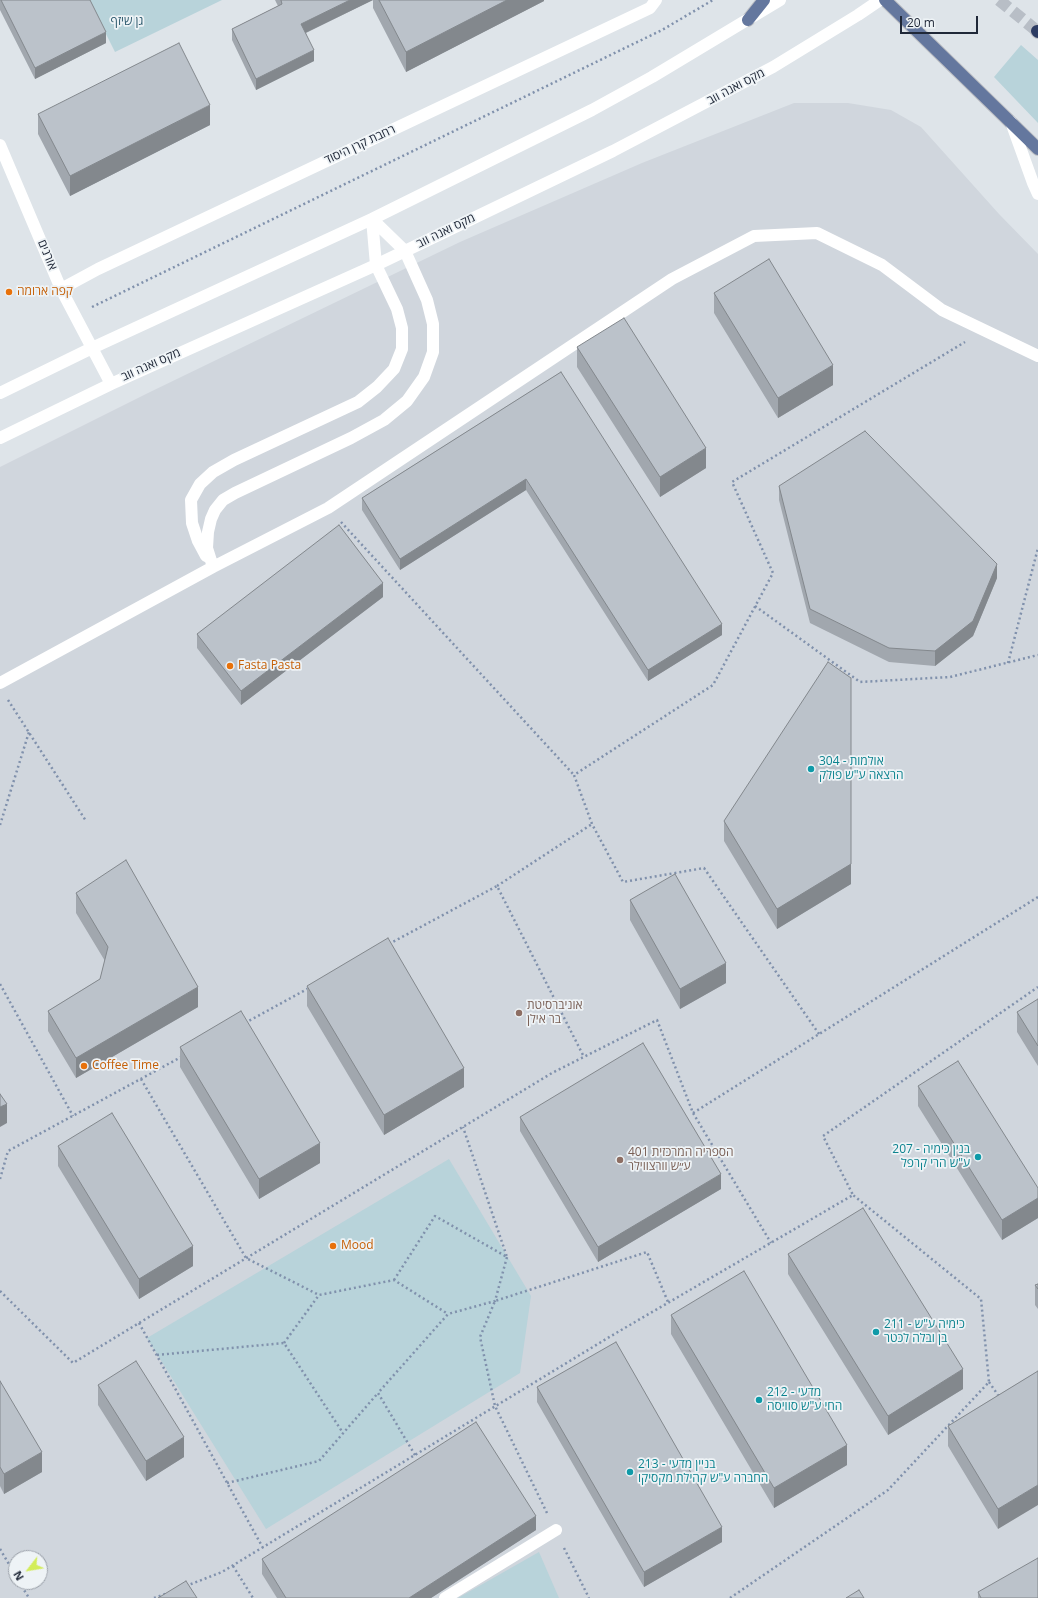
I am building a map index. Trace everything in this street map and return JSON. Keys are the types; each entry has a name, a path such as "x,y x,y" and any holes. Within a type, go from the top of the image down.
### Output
{"main road":[{"path":"748,20 764,0"},
{"path":"885,0 1038,149"}],"street":[{"name":"רחבת קרן היסוד","path":"61,289 105,266 650,8 656,0"},
{"path":"0,393 92,348 372,219 592,110 652,77 780,0"},
{"name":"מקס ואנה ווב","path":"0,438 111,384 376,265 613,151 773,67 880,0"},
{"path":"1010,122 1032,183 1038,194"},
{"name":"אורנים","path":"0,145 61,289 111,384"},
{"path":"213,567 207,548 208,532 210,519 223,500 351,438 384,420 407,401 424,377 433,352 433,324 427,300 405,251 372,219"},
{"path":"213,567 198,541 192,523 191,500 200,484 213,472 234,460 358,402 377,387 394,369 402,348 402,328 397,309 376,265 372,219"},
{"path":"2,688 213,567 328,508 672,279 754,236 817,233 882,265 942,310 1038,356"},
{"path":"445,1598 556,1530"}],"path":[{"path":"75,315 662,30 713,0"},
{"path":"574,774 713,685 773,573 732,482 984,330"},
{"path":"328,508 574,774 592,824 622,882 704,868 819,1034"},
{"path":"1008,663 1038,548"},
{"path":"755,606 860,682 950,677 1038,655"},
{"path":"2,688 86,821"},
{"path":"0,825 29,732"},
{"path":"386,946 497,886 592,824"},
{"path":"497,886 584,1057"},
{"path":"693,1113 1038,897"},
{"path":"0,984 73,1116"},
{"path":"239,1026 316,984"},
{"path":"1001,1400 989,1382 981,1299 853,1195 823,1136 1038,987"},
{"path":"0,1290 73,1363 552,1073 657,1020 693,1113 771,1243"},
{"path":"0,1179 8,1151 183,1056"},
{"path":"141,1079 246,1258 319,1294 394,1280 448,1314"},
{"path":"463,1127 508,1257 495,1301 480,1337 495,1406 589,1598"},
{"path":"181,1588 222,1572 233,1566 668,1302 853,1195"},
{"path":"394,1280 435,1216 508,1257"},
{"path":"227,1483 319,1461 448,1314 495,1301 646,1252 668,1302"},
{"path":"157,1355 284,1343 319,1294"},
{"path":"139,1323 263,1548"},
{"path":"284,1343 343,1433"},
{"path":"730,1598 888,1490 989,1382"},
{"path":"378,1393 415,1455"},
{"path":"0,1550 8,1563"},
{"path":"233,1566 253,1598"},
{"path":"154,1598 174,1590"}],"shaded area":[{"name":"אוניברסיטת בר אילן","path":"794,103 848,103 891,110 921,127 999,214 1038,254 1038,1598 0,1598 0,467 148,393 460,242 642,163"}],"green space":[{"name":"גן שיזף","path":"89,0 222,0 115,52"},
{"path":"1021,45 1038,60 1038,123 994,77"},
{"path":"449,1159 531,1296 520,1373 266,1529 147,1338"},
{"path":"539,1552 559,1598 458,1598"}],"building":[{"path":"1,0 90,0 106,32 35,68"},
{"path":"281,0 350,0 301,24 314,50 256,79 232,29 282,4"},
{"path":"379,0 507,0 406,52"},
{"path":"179,43 210,105 70,176 38,114"},
{"path":"769,259 833,365 778,398 714,293"},
{"path":"624,318 706,448 660,477 577,347"},
{"path":"561,372 722,624 648,670 526,479 400,559 362,498"},
{"path":"865,431 997,564 973,621 935,651 889,648 810,609 779,486"},
{"path":"339,525 383,583 241,691 197,634"},
{"name":"304 - אולמות הרצאה ע\"ש פולק","path":"828,662 851,678 851,864 777,909 724,821"},
{"path":"126,860 198,987 76,1058 48,1011 100,979 108,947 76,893"},
{"path":"675,874 726,963 680,989 630,900"},
{"path":"388,938 464,1068 384,1115 307,986"},
{"path":"1038,999 1038,1046 1017,1012"},
{"path":"241,1011 320,1143 259,1179 180,1047"},
{"name":"401 הספריה המרכזית ע״ש וורצווילר","path":"643,1043 721,1174 598,1247 520,1117"},
{"name":"207 - בנין כימיה ע\"ש הרי קרפל","path":"958,1061 1038,1188 1038,1198 1002,1220 918,1086"},
{"path":"0,1094 7,1104 0,1107"},
{"path":"112,1113 193,1246 139,1279 58,1146"},
{"name":"211 - כימיה ע\"ש בן ובלה לכטר","path":"863,1208 963,1369 888,1416 788,1254"},
{"name":"212 - מדעי החי ע\"ש סוויסה","path":"744,1271 847,1445 774,1488 671,1315"},
{"name":"213 - בניין מדעי החברה ע\"ש קהילת מקסיקו","path":"616,1342 722,1527 644,1572 537,1387"},
{"path":"136,1361 184,1437 146,1461 98,1385"},
{"path":"1038,1371 1038,1485 998,1509 948,1426"},
{"path":"0,1381 42,1452 4,1474 0,1467"},
{"path":"476,1422 536,1516 409,1598 286,1598 262,1559"},
{"path":"1038,1558 1038,1598 981,1598 978,1592"},
{"path":"186,1581 197,1598 158,1598"},
{"path":"859,1590 864,1598 846,1598"}],"tunnel":[{"path":"999,0 1037,31"}],"place":[{"name":"קפה ארומה","path":"9,292"},
{"name":"Fasta Pasta","path":"230,666"},
{"name":"304 - אולמות הרצאה ע\"ש פולק","path":"811,769"},
{"name":"אוניברסיטת בר אילן","path":"519,1013"},
{"name":"Coffee Time","path":"84,1066"},
{"name":"207 - בנין כימיה ע\"ש הרי קרפל","path":"978,1157"},
{"name":"401 הספריה המרכזית ע״ש וורצווילר","path":"620,1160"},
{"name":"Mood","path":"333,1246"},
{"name":"211 - כימיה ע\"ש בן ובלה לכטר","path":"876,1332"},
{"name":"212 - מדעי החי ע\"ש סוויסה","path":"759,1400"},
{"name":"213 - בניין מדעי החברה ע\"ש קהילת מקסיקו","path":"630,1472"}]}
